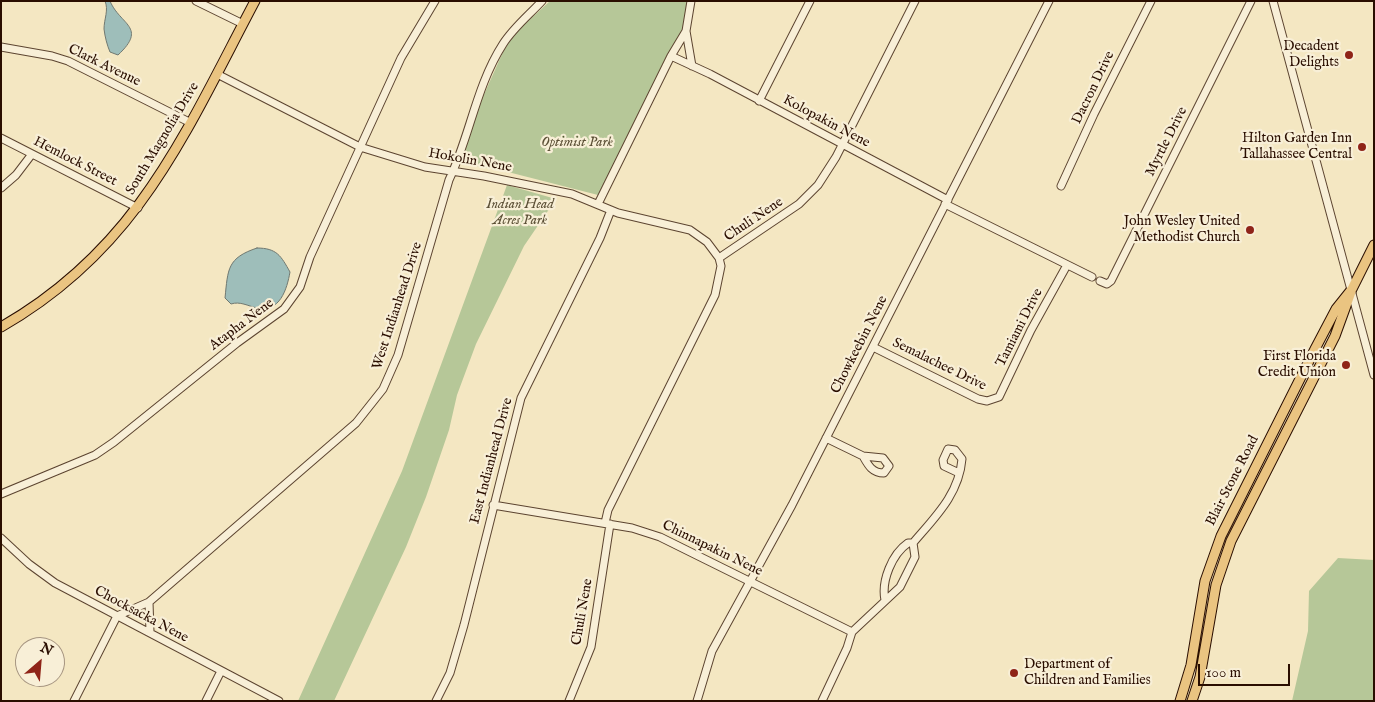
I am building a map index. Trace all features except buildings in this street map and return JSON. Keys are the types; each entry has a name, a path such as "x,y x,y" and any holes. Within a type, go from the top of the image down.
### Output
{"main road":[{"name":"South Magnolia Drive","path":"1,327 54,292 81,270 120,230 138,208 163,173 255,1"},
{"name":"Blair Stone Road","path":"1192,701 1200,677 1216,584 1231,541 1342,319 1352,289 1374,245"},
{"name":"Blair Stone Road","path":"1180,701 1191,665 1205,581 1221,536 1336,309 1352,289"},
{"path":"1297,385 1307,391"},
{"path":"1291,397 1301,402"},
{"path":"1252,473 1263,478"},
{"path":"1205,581 1216,584"}],"street":[{"path":"196,1 243,24"},
{"name":"Atapha Nene","path":"1,494 95,455 114,442 237,343 284,309 300,287 310,257 401,58 436,1"},
{"name":"West Indianhead Drive","path":"117,616 149,602 356,423 379,395 398,355 453,171 474,108 502,46 542,1"},
{"path":"691,1 686,30 692,66"},
{"path":"760,101 810,1"},
{"name":"Chuli Nene","path":"569,701 591,647 608,524 608,510 715,294 721,266 719,258 810,194 827,173 915,1"},
{"name":"Chowkeebin Nene","path":"697,701 712,651 826,438 1049,1"},
{"name":"Dacron Drive","path":"1061,186 1094,114 1151,1"},
{"name":"Myrtle Drive","path":"1100,281 1107,284 1111,281 1251,1"},
{"path":"1273,1 1374,375"},
{"path":"598,204 671,56 686,30"},
{"name":"Clark Avenue","path":"1,46 68,61 191,123"},
{"name":"Kolopakin Nene","path":"671,56 842,144 946,202 1092,277"},
{"name":"Hokolin Nene","path":"217,74 360,147 425,167 572,194 610,210 690,230 707,242 719,258"},
{"name":"Hemlock Street","path":"1,138 138,208"},
{"path":"1,188 16,175 32,154"},
{"name":"East Indianhead Drive","path":"436,701 450,673 464,625 521,398 600,238 610,210"},
{"name":"Tamiami Drive","path":"994,400 1005,386 1031,330 1066,265"},
{"name":"Semalachee Drive","path":"873,347 978,400 994,400"},
{"path":"826,438 863,456"},
{"path":"822,701 847,648 852,632 900,588 915,557 913,544 946,503 959,473"},
{"name":"Chinnapakin Nene","path":"493,505 608,524 660,536 852,632"},
{"name":"Chocksacka Nene","path":"1,538 48,579 279,701"},
{"path":"885,600 883,582 903,546 908,543 913,544"},
{"path":"149,602 150,632"},
{"path":"74,701 117,616"},
{"path":"206,701 221,671"}],"green space":[{"name":"Optimist Park","path":"550,1 689,1 684,26 598,195 508,172 460,163 477,110 503,52 515,33"},
{"name":"Indian Head Acres Park","path":"507,185 556,199 524,246 476,344 457,395 449,430 426,497 406,547 334,701 298,701 402,471"},
{"path":"1338,558 1374,560 1374,701 1292,701 1308,631 1309,591"}],"water":[{"path":"105,1 110,1 131,32 131,38 127,46 118,55 110,52 106,41 104,29"},
{"path":"257,248 264,248 278,254 290,272 287,286 277,303 265,309 241,303 231,304 225,298 227,279 231,266 240,256"}],"place":[{"name":"Decadent Delights","path":"1349,55"},
{"name":"Hilton Garden Inn Tallahassee Central","path":"1362,147"},
{"name":"John Wesley United Methodist Church","path":"1250,230"},
{"name":"First Florida Credit Union","path":"1346,365"},
{"name":"Department of Children and Families","path":"1014,673"}]}
